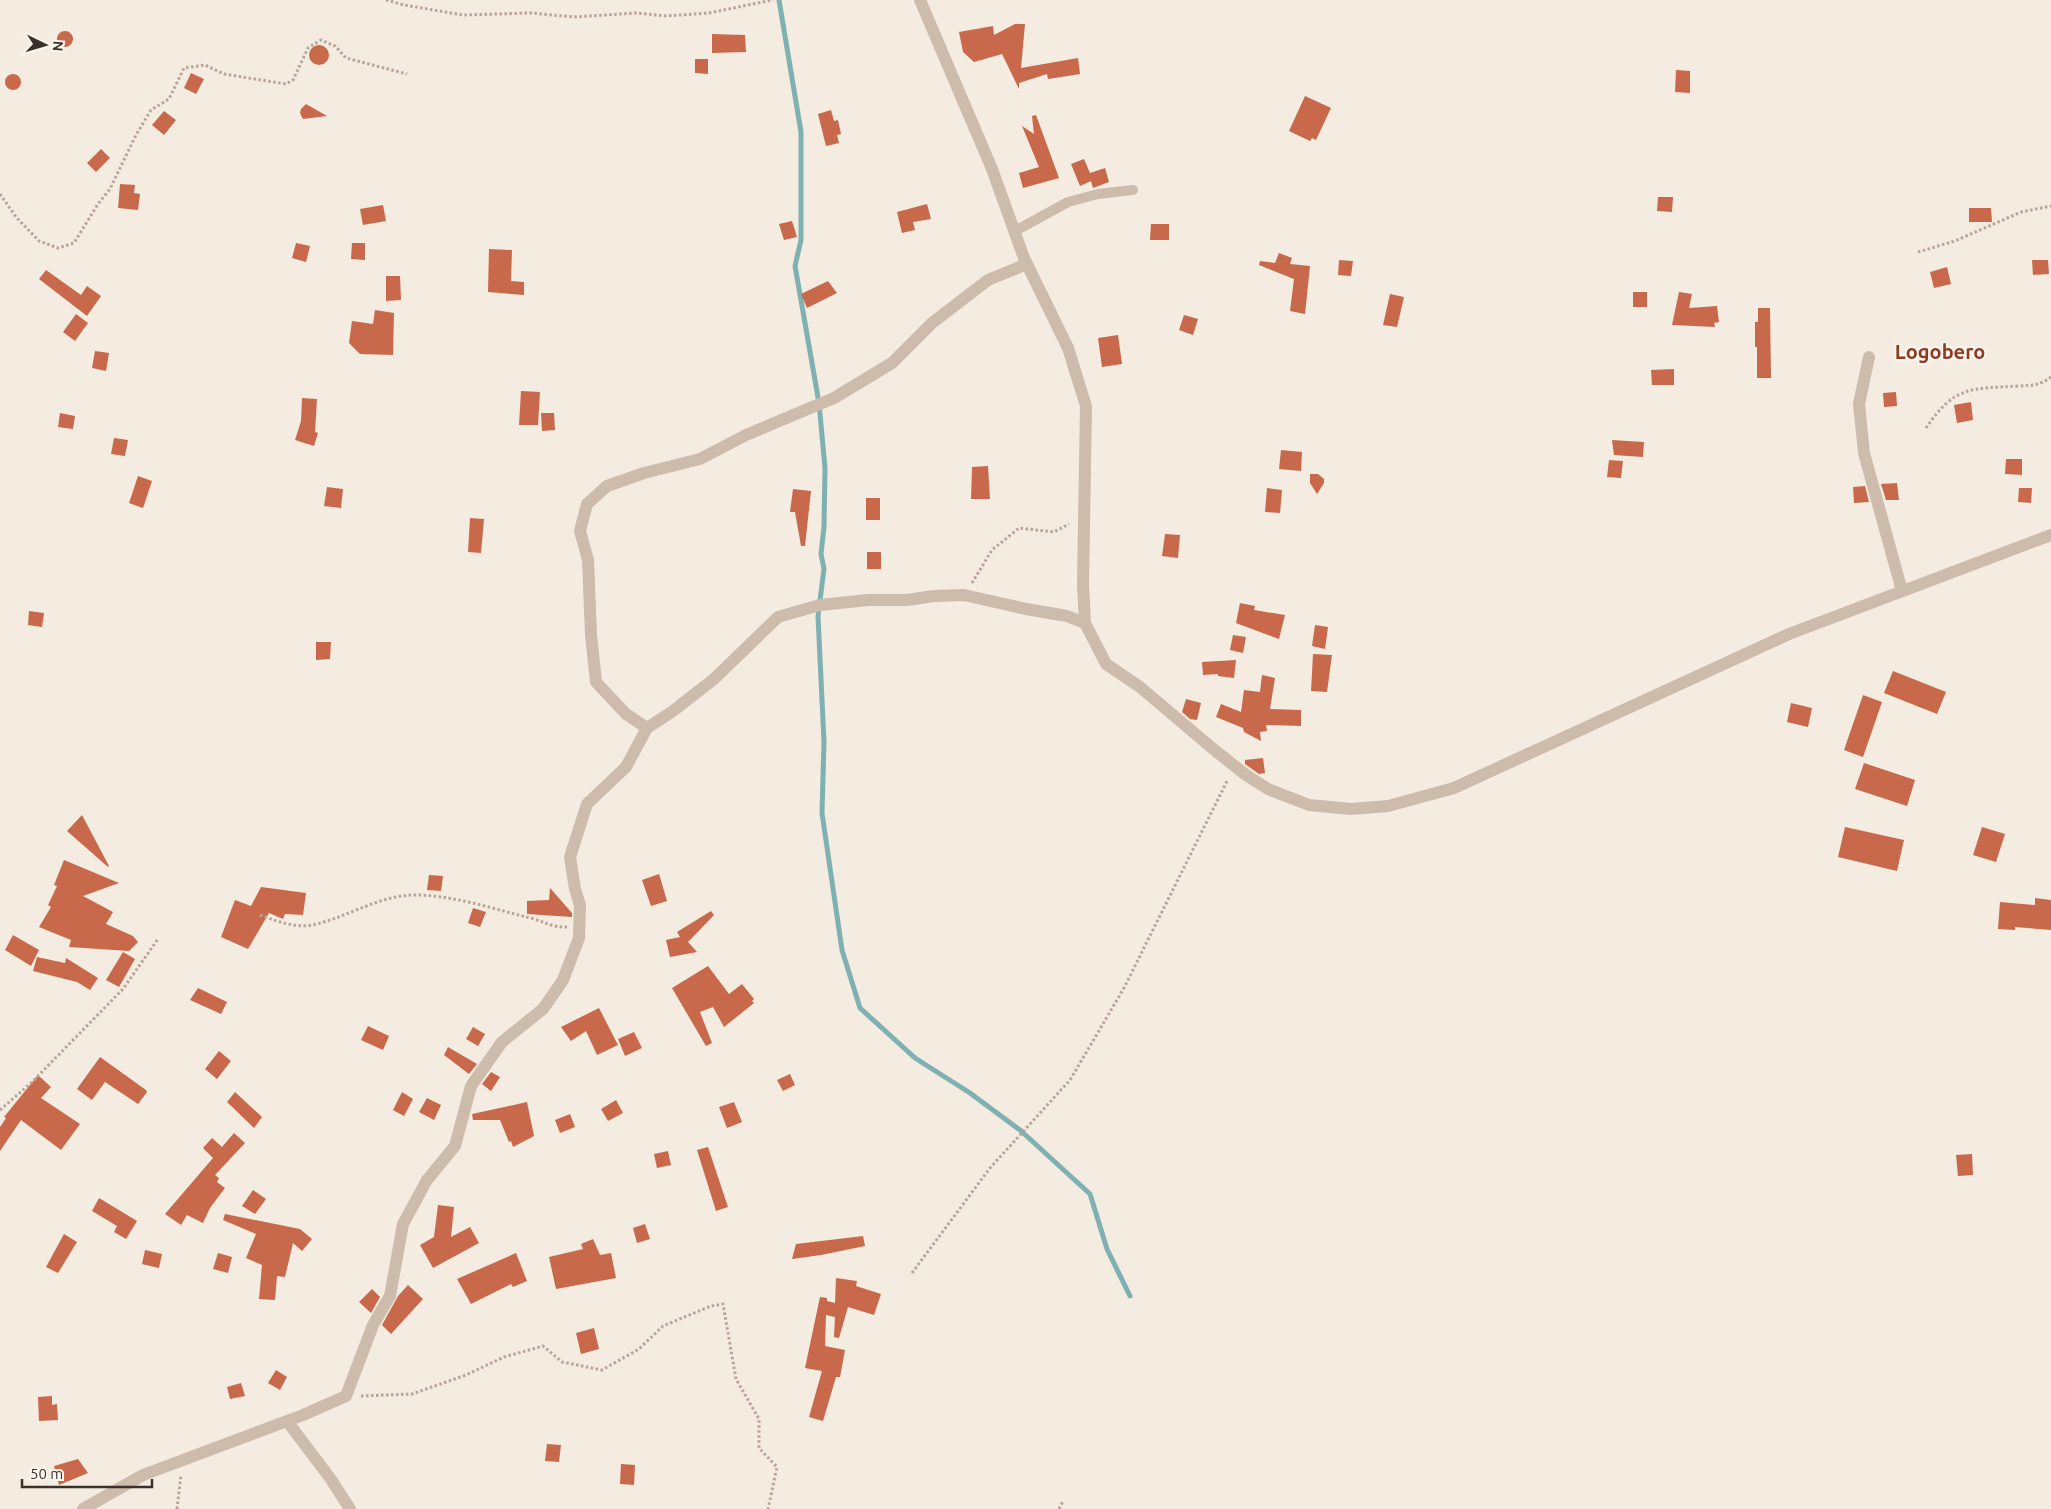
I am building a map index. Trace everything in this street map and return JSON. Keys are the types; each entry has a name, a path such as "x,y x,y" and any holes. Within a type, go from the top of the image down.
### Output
{"street":[{"path":"920,0 992,169 1027,264 1068,348 1086,406 1086,516 1083,584 1085,623 1106,664 1140,687 1212,748 1246,775 1268,789 1309,805 1351,809 1388,806 1454,788 1789,634 2051,535"},
{"path":"647,728 626,714 596,682 591,635 588,560 580,531 587,504 607,486 700,459 746,435 834,398 892,363 932,324 988,280 1027,264"},
{"path":"1869,357 1859,404 1864,452 1902,590"},
{"path":"83,1509 143,1474 287,1421 346,1396 373,1325 390,1296 403,1224 427,1180 455,1146 471,1086 502,1042 543,1008 563,980 579,938 580,905 574,889 570,857 587,804 626,767 647,728 674,711 714,679 778,617 820,605 868,600 907,600 934,596 964,595 1026,610 1067,616 1085,623"},
{"path":"287,1421 330,1478 350,1509"}],"lane":[{"path":"1014,231 1068,202 1098,194 1134,190"}],"path":[{"path":"386,0 463,15 531,13 574,17 636,13 666,16 709,13 774,0"},
{"path":"0,194 16,217 39,241 58,248 74,243 98,204 110,189 136,134 151,110 169,100 184,68 205,65 224,74 286,84 293,80 308,48 321,40 335,46 346,58 407,74"},
{"path":"1918,252 1955,241 2020,212 2051,206"},
{"path":"1926,428 1938,411 1955,396 1975,388 2041,384 2051,377"},
{"path":"964,595 992,550 1018,528 1054,532 1086,516"},
{"path":"912,1273 990,1168 1070,1080 1124,988 1235,765"},
{"path":"260,915 285,924 311,925 394,898 417,895 486,906 538,920 557,928 580,926"},
{"path":"0,1110 32,1082 122,988 158,939"},
{"path":"346,1396 412,1394 466,1375 504,1357 543,1346 562,1362 602,1370 639,1348 664,1326 710,1306 722,1304 736,1379 759,1419 759,1448 777,1466 768,1509"},
{"path":"177,1509 183,1460"},
{"path":"1059,1509 1063,1501"}],"building":[{"path":"1015,24 1025,24 1021,68 1078,58 1080,74 1048,79 1047,74 1019,83 1019,89 1002,54 974,62 963,52 959,32 993,26 994,35"},
{"path":"65,31 71,33 73,39 71,45 65,47 59,45 57,39 59,33"},
{"path":"712,34 745,35 746,52 712,53"},
{"path":"319,45 326,48 329,55 326,62 319,65 312,62 309,55 312,48"},
{"path":"695,59 708,59 708,74 695,73"},
{"path":"1676,70 1690,71 1690,93 1675,92"},
{"path":"191,73 204,79 196,94 184,88"},
{"path":"13,74 21,82 13,90 5,82"},
{"path":"1305,96 1331,108 1316,140 1312,138 1310,141 1289,131"},
{"path":"306,104 327,116 303,119 300,113"},
{"path":"831,110 834,121 838,120 841,134 837,135 839,143 826,146 818,114"},
{"path":"164,111 176,120 164,135 152,125"},
{"path":"1036,115 1059,178 1023,188 1019,173 1039,167 1022,126 1034,134 1032,116"},
{"path":"101,149 110,158 96,172 87,163"},
{"path":"1084,159 1090,173 1105,168 1109,182 1093,188 1091,181 1080,186 1071,164"},
{"path":"120,184 135,185 134,193 140,194 138,210 118,208"},
{"path":"1658,197 1673,197 1672,212 1657,211"},
{"path":"927,204 931,219 913,222 915,230 902,233 897,212"},
{"path":"383,205 386,221 363,225 360,209"},
{"path":"1969,208 1991,208 1992,222 1969,222"},
{"path":"792,221 797,237 784,240 779,224"},
{"path":"1151,224 1169,224 1169,240 1150,240"},
{"path":"296,243 310,246 306,262 292,258"},
{"path":"352,243 365,243 365,260 351,259"},
{"path":"489,249 512,250 511,281 524,282 524,295 488,292"},
{"path":"1279,253 1292,258 1290,264 1310,266 1305,314 1290,311 1294,279 1259,265 1260,261 1275,263"},
{"path":"1339,260 1353,261 1351,276 1338,275"},
{"path":"2032,260 2048,260 2049,274 2033,275"},
{"path":"1947,267 1951,284 1934,288 1930,272"},
{"path":"46,270 81,295 87,286 101,296 87,316 39,279"},
{"path":"386,276 400,276 401,300 386,301"},
{"path":"828,281 837,293 807,308 801,294"},
{"path":"1633,292 1647,292 1647,307 1633,307"},
{"path":"1679,292 1692,294 1689,308 1717,306 1719,322 1714,323 1715,327 1672,325"},
{"path":"1390,294 1404,297 1397,327 1383,325"},
{"path":"1758,308 1770,308 1771,378 1757,378 1755,322 1758,322"},
{"path":"375,310 394,313 393,355 360,354 349,343 352,321 373,324"},
{"path":"76,314 88,323 75,341 63,332"},
{"path":"1184,315 1198,319 1193,335 1179,330"},
{"path":"1118,335 1122,364 1102,367 1098,338"},
{"path":"95,351 109,353 106,371 92,368"},
{"path":"1674,369 1674,385 1652,385 1651,370"},
{"path":"521,391 540,392 538,425 519,425"},
{"path":"1896,392 1897,406 1884,407 1883,393"},
{"path":"302,398 317,399 315,432 318,433 314,446 295,440 301,421"},
{"path":"1971,402 1973,420 1957,423 1954,405"},
{"path":"60,413 75,416 73,429 58,427"},
{"path":"541,413 554,413 555,430 542,431"},
{"path":"114,438 128,440 125,456 111,454"},
{"path":"1612,440 1644,442 1643,457 1614,455"},
{"path":"1281,450 1302,452 1301,471 1279,469"},
{"path":"2006,459 2022,459 2022,475 2005,474"},
{"path":"1609,460 1623,461 1621,478 1607,477"},
{"path":"988,466 990,499 971,499 972,467"},
{"path":"1310,474 1318,474 1324,479 1324,483 1317,494 1310,483"},
{"path":"138,476 152,481 143,508 129,503"},
{"path":"1897,483 1899,500 1886,500 1881,484"},
{"path":"1865,486 1869,502 1854,503 1853,487"},
{"path":"327,487 343,489 341,508 324,506"},
{"path":"1267,488 1282,490 1280,513 1265,512"},
{"path":"2019,488 2032,488 2031,503 2018,502"},
{"path":"793,489 811,491 805,546 801,546 795,512 790,512"},
{"path":"866,498 880,498 880,520 866,520"},
{"path":"470,518 484,519 481,553 468,552"},
{"path":"1165,534 1180,535 1178,558 1162,556"},
{"path":"867,552 881,552 881,569 867,569"},
{"path":"1240,603 1255,606 1254,610 1285,615 1279,639 1236,623"},
{"path":"29,611 44,613 42,627 28,625"},
{"path":"1315,625 1328,627 1325,649 1312,646"},
{"path":"1233,635 1246,637 1243,653 1230,650"},
{"path":"316,642 331,642 330,659 316,660"},
{"path":"1313,654 1332,655 1327,692 1311,691"},
{"path":"1236,660 1234,678 1218,676 1218,674 1203,675 1202,662"},
{"path":"1893,671 1946,692 1937,714 1884,693"},
{"path":"1262,675 1275,678 1270,709 1301,710 1301,726 1266,725 1267,731 1260,732 1261,741 1244,732 1243,728 1216,717 1221,704 1241,712 1244,690 1260,692"},
{"path":"1863,695 1882,702 1863,757 1844,750"},
{"path":"1186,699 1201,703 1197,720 1190,719 1182,712"},
{"path":"1791,703 1812,708 1808,727 1787,722"},
{"path":"1263,758 1265,773 1259,774 1245,764 1245,760"},
{"path":"1864,763 1915,780 1907,806 1855,789"},
{"path":"82,815 109,866 108,867 67,831"},
{"path":"1845,827 1904,840 1897,871 1838,857"},
{"path":"1982,827 2005,834 1996,862 1973,855"},
{"path":"64,860 119,883 83,896 113,912 106,924 133,936 138,942 129,951 69,947 71,940 39,927 51,907 48,905 57,886 54,885"},
{"path":"659,874 667,901 651,906 642,880"},
{"path":"429,875 443,876 441,891 427,890"},
{"path":"261,887 306,893 303,915 285,914 283,919 269,913 248,949 221,937 235,900 251,906"},
{"path":"550,888 572,913 572,917 527,914 527,901 549,900"},
{"path":"2035,898 2051,900 2051,930 2015,927 2015,930 1998,929 2000,902 2035,905"},
{"path":"473,908 486,912 480,927 468,923"},
{"path":"711,911 714,915 688,942 697,952 670,957 666,940 680,937 677,932"},
{"path":"13,935 39,950 31,966 5,950"},
{"path":"123,952 135,959 119,987 106,980"},
{"path":"37,957 65,963 66,958 98,978 90,990 77,982 33,971"},
{"path":"708,966 729,994 742,984 754,999 752,1001 754,1003 724,1027 713,1007 700,1012 712,1043 706,1046 672,988"},
{"path":"198,988 227,1002 221,1014 190,1000"},
{"path":"599,1008 618,1045 597,1055 586,1031 571,1041 561,1027"},
{"path":"368,1026 389,1036 383,1050 361,1040"},
{"path":"473,1027 485,1034 478,1046 466,1039"},
{"path":"634,1032 642,1048 625,1056 618,1039"},
{"path":"448,1047 477,1064 469,1074 444,1055"},
{"path":"219,1051 231,1061 217,1079 205,1069"},
{"path":"100,1057 146,1090 147,1092 138,1104 105,1082 92,1100 77,1089"},
{"path":"491,1072 500,1077 491,1091 482,1084"},
{"path":"790,1074 795,1085 783,1091 777,1080"},
{"path":"38,1075 51,1087 41,1098 80,1124 61,1150 21,1120 0,1151 0,1127 6,1118 4,1117"},
{"path":"235,1092 262,1117 254,1128 227,1102"},
{"path":"402,1092 413,1099 404,1116 393,1110"},
{"path":"427,1098 441,1105 434,1120 419,1112"},
{"path":"616,1100 623,1113 608,1121 601,1109"},
{"path":"527,1102 534,1136 513,1147 500,1120 473,1120 472,1114"},
{"path":"734,1102 742,1122 727,1128 719,1107"},
{"path":"570,1114 575,1127 560,1133 555,1120"},
{"path":"234,1133 245,1143 215,1175 219,1178 217,1182 225,1188 210,1208 203,1223 187,1215 181,1225 165,1214 213,1158 203,1148 212,1138 222,1147"},
{"path":"708,1147 728,1207 716,1211 697,1150"},
{"path":"668,1151 671,1165 657,1168 654,1154"},
{"path":"1972,1154 1973,1175 1958,1176 1956,1155"},
{"path":"253,1190 266,1199 255,1214 242,1206"},
{"path":"99,1198 137,1221 126,1239 114,1232 117,1226 92,1211"},
{"path":"438,1205 454,1207 451,1237 470,1227 479,1243 433,1268 420,1245 434,1237"},
{"path":"225,1214 300,1229 312,1239 302,1251 293,1243 285,1277 277,1276 275,1300 259,1299 262,1265 246,1258 256,1234 223,1220"},
{"path":"645,1224 650,1239 637,1243 633,1228"},
{"path":"64,1234 77,1242 58,1273 46,1267"},
{"path":"863,1236 865,1246 792,1259 796,1244"},
{"path":"593,1239 600,1255 611,1253 616,1278 556,1289 549,1257 583,1249 581,1244"},
{"path":"145,1250 162,1254 159,1268 142,1264"},
{"path":"218,1253 232,1257 228,1273 213,1269"},
{"path":"516,1253 527,1281 513,1287 511,1284 471,1304 457,1279"},
{"path":"836,1278 857,1281 856,1286 881,1294 874,1315 848,1307 839,1338 834,1337 835,1317 826,1315 825,1346 845,1350 840,1377 836,1377 823,1421 809,1417 822,1371 805,1368 820,1297 827,1298 827,1301 835,1303"},
{"path":"408,1285 423,1299 391,1334 382,1325 398,1296"},
{"path":"372,1289 380,1297 371,1313 359,1302"},
{"path":"594,1328 599,1349 581,1354 576,1333"},
{"path":"276,1370 287,1377 280,1390 268,1383"},
{"path":"241,1383 245,1396 230,1399 227,1387"},
{"path":"52,1396 52,1405 57,1404 58,1420 39,1421 38,1397"},
{"path":"547,1444 561,1445 559,1462 545,1461"},
{"path":"78,1459 88,1473 59,1485 54,1466"},
{"path":"621,1464 635,1465 634,1485 620,1484"}],"waterway":[{"path":"779,0 801,132 801,240 795,266 819,403 825,468 824,527 821,554 824,569 818,616 824,742 822,813 842,950 860,1008 915,1058 970,1093 1020,1130 1090,1194 1107,1249 1130,1296"}],"district":[{"name":"Logobero","path":"1940,351"}]}
